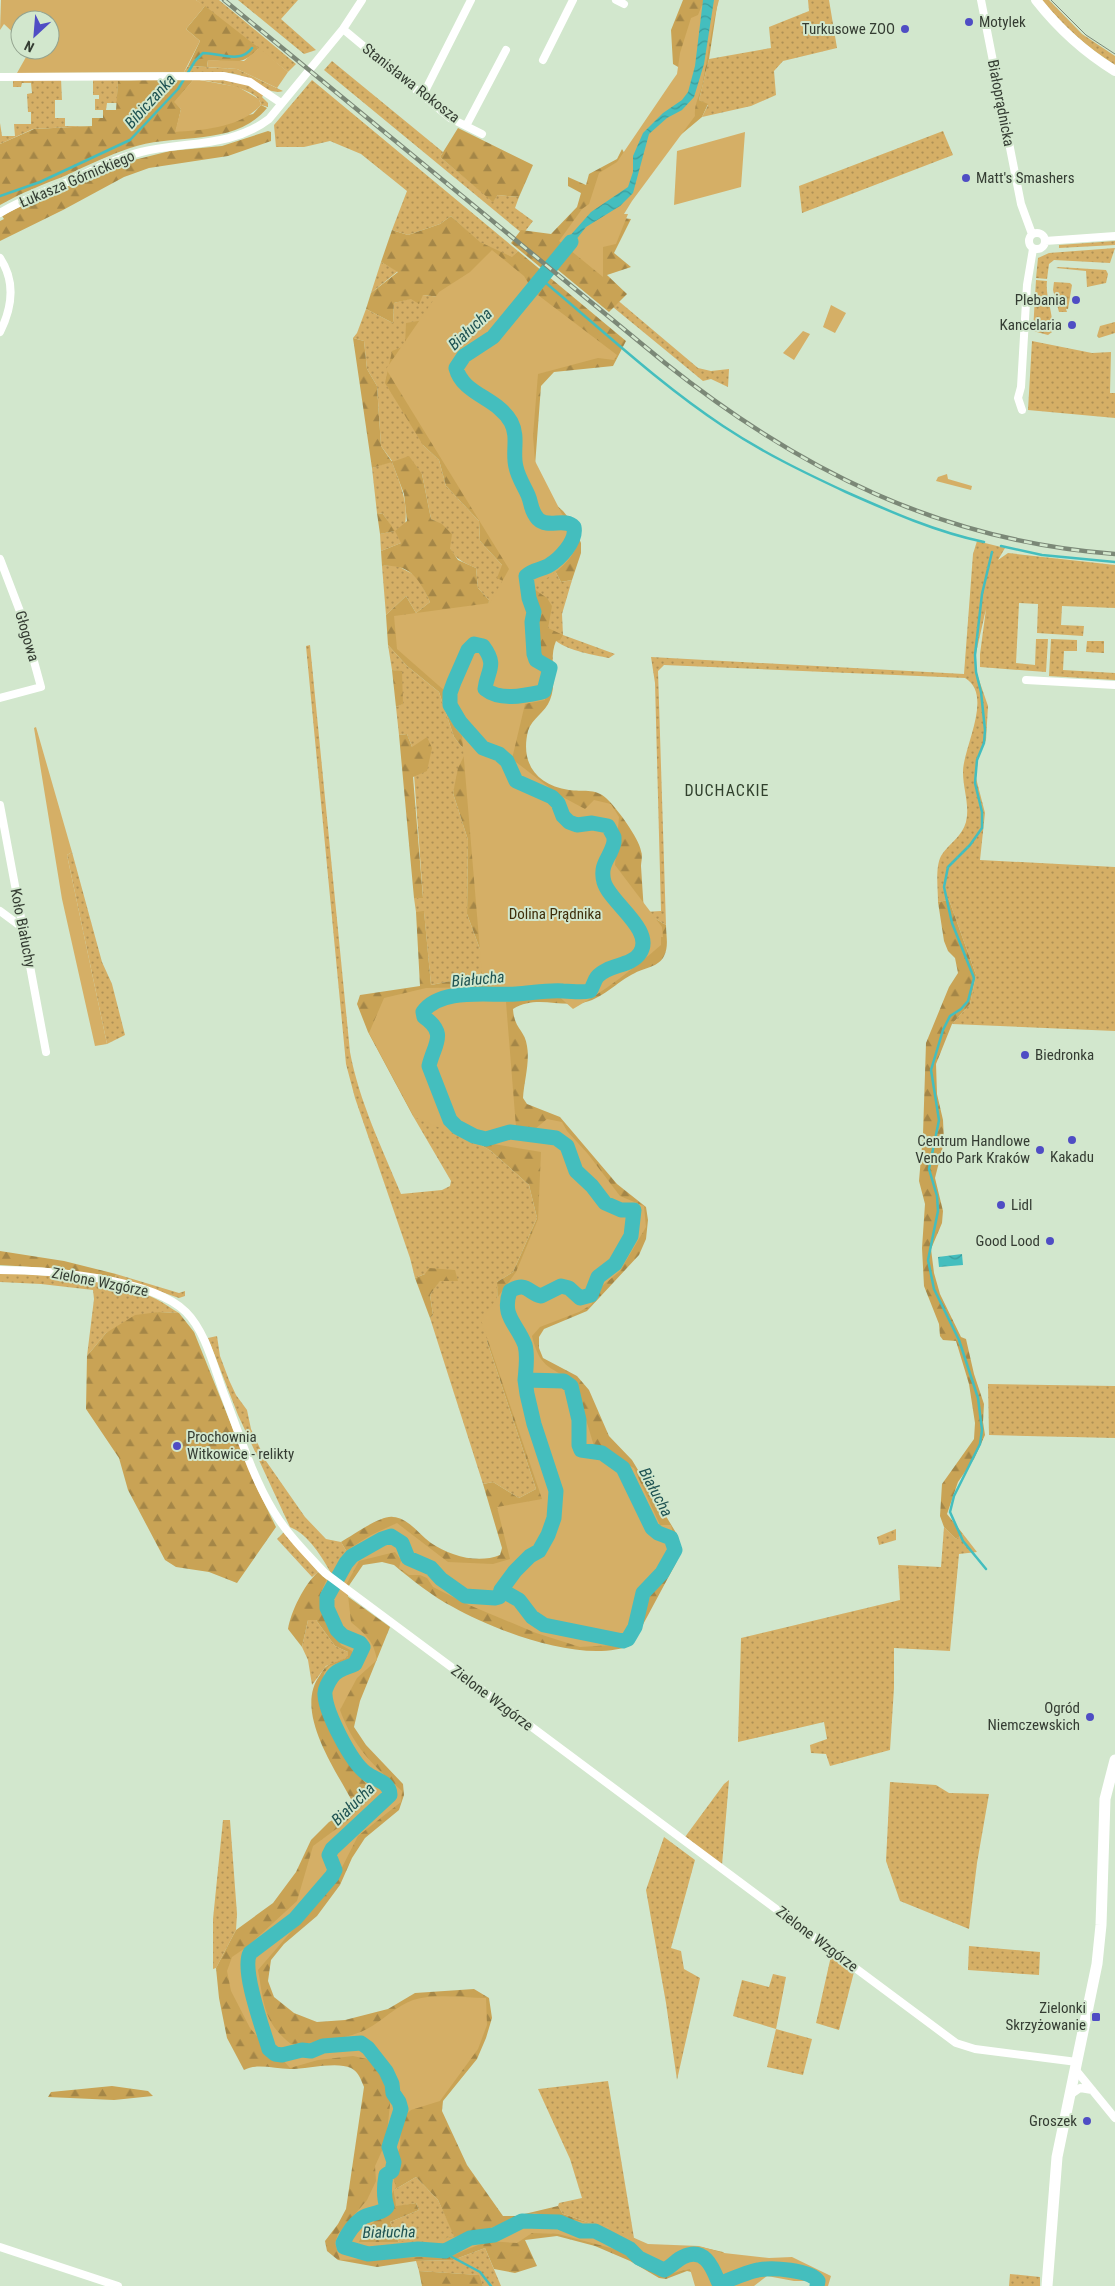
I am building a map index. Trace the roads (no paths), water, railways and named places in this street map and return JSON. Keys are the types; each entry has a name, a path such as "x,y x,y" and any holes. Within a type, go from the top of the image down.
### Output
{"main road":[{"path":"1047,2286 1057,2157 1097,1964 1105,1799 1115,1760"}],"street":[{"name":"Łukasza Górnickiego","path":"0,213 22,201 114,161 158,148 206,143 244,134 269,119 343,29 362,0"},
{"path":"423,95 471,0"},
{"path":"543,60 574,0"},
{"name":"Białoprądnicka","path":"981,0 1021,204 1032,234 1029,242 1033,249 1028,276 1021,387 1018,398 1022,410"},
{"path":"1036,0 1052,19 1085,50 1115,71"},
{"name":"Stanisława Rokosza","path":"343,29 450,118 482,134"},
{"path":"466,126 506,50"},
{"path":"0,77 229,76 245,80 260,87 281,103"},
{"path":"1032,234 1041,234 1045,241"},
{"path":"1045,241 1115,236"},
{"path":"1033,249 1041,248 1045,241"},
{"path":"0,258 8,276 11,292 10,308 0,332"},
{"name":"Głogowa","path":"0,559 21,614 41,687 0,698"},
{"path":"1026,680 1115,685"},
{"name":"Koło Białuchy","path":"0,805 46,1052"},
{"path":"0,911 23,928"},
{"name":"Zielone Wzgórze","path":"0,1270 44,1271 114,1282 159,1295 186,1312 201,1335 256,1476 273,1511 305,1554 325,1573 956,2044 1076,2066"},
{"path":"1076,2066 1092,2090 1115,2118"},
{"path":"1069,2096 1080,2088 1092,2090"},
{"path":"0,2247 118,2286"}],"water":[{"path":"703,0 714,0 704,64 694,97 682,110 667,118 649,134 633,193 620,206 586,227 561,259 553,255 591,212 628,187 633,172 633,156 643,133 663,113 682,100 688,92 695,66"},
{"path":"962,1254 963,1265 939,1267 938,1257"}],"waterway":[{"name":"Bibiczanka","path":"0,196 40,182 130,140 178,89 195,61 203,53 236,57 242,56 252,48"},
{"name":"Białucha","path":"571,242 493,337 464,356 456,368 466,384 497,407 511,422 515,433 517,471 535,516 542,522 566,523 574,527 573,538 567,549 558,559 526,576 529,598 534,612 532,622 534,654 536,660 550,668 544,691 520,696 505,696 491,693 485,689 491,663 490,658 483,646 474,644 468,650 454,682 450,693 450,705 460,722 483,748 499,754 507,761 516,781 552,797 558,803 563,816 569,822 577,825 592,823 608,826 614,837 614,842 604,865 604,882 614,899 637,926 642,935 643,944 636,958 602,973 596,979 590,991 466,994 441,999 431,1004 423,1012 424,1017 436,1029 437,1034 436,1045 429,1066 450,1120 457,1127 474,1136 486,1139 510,1132 556,1138 567,1146 576,1171 592,1186 605,1203 621,1210 634,1210 631,1236 615,1264 598,1277 591,1295 580,1298 569,1288 561,1286 541,1296 524,1287 520,1287 510,1291 507,1307 511,1320 522,1337 526,1349 525,1380 564,1381 571,1386 579,1420 579,1445 581,1450 602,1453 623,1468 652,1528 658,1533 671,1538 675,1550 662,1573 643,1593 635,1627 628,1639 623,1641 544,1625 532,1617 519,1600 501,1590 499,1597 495,1598 465,1596 441,1579 431,1568 408,1558 402,1543 391,1536 352,1556 327,1597 327,1608 337,1630 343,1636 360,1643 363,1647 355,1664 334,1674 325,1691 326,1703 334,1725 353,1759 366,1773 385,1784 390,1795 332,1849 329,1855 335,1870 332,1876 295,1919 250,1953 248,1972 250,1986 269,2049 275,2054 282,2055 302,2050 311,2051 323,2046 361,2043 368,2048 386,2071 392,2084 393,2093 399,2102 401,2109 389,2147 394,2162 392,2171 386,2175 384,2195 387,2207 382,2211 365,2216 359,2220 343,2243 344,2247 368,2254 418,2249 445,2251 470,2238 494,2235 522,2221 559,2222 581,2231 595,2231 630,2249 639,2258 664,2270 683,2257 696,2254 702,2256 710,2264 718,2281 722,2283 755,2271 772,2269 790,2270 807,2274 818,2281 817,2286"},
{"path":"540,278 675,392 723,426 753,444 814,477 880,507 931,527 984,542"},
{"path":"1001,546 1042,555 1115,562"},
{"path":"986,1569 963,1541 950,1512 954,1496 980,1444 982,1430 978,1398 959,1340 934,1289 928,1260 938,1211 937,1196 929,1169 939,1120 931,1070 943,1030 950,1016 961,1009 968,1001 974,978 952,923 944,887 948,867 970,845 982,828 982,812 975,783 977,760 984,743 985,730 975,655 982,594 992,552"},
{"path":"501,1590 515,1571 530,1556 539,1551 548,1535 554,1518 556,1491 534,1424 525,1380"},
{"path":"441,2251 480,2272 491,2286"}],"tram line":[{"path":"1051,0 1086,35 1115,54"}],"railway":[{"path":"224,0 665,363 767,436 820,467 875,494 931,516 990,534 1051,546 1115,554"}],"place":[{"name":"Motylek","path":"969,22"},
{"name":"Turkusowe ZOO","path":"905,29"},
{"name":"Matt's Smashers","path":"966,178"},
{"name":"Plebania","path":"1076,300"},
{"name":"Kancelaria","path":"1072,325"},
{"name":"Biedronka","path":"1025,1055"},
{"name":"Kakadu","path":"1072,1140"},
{"name":"Centrum Handlowe Vendo Park Kraków","path":"1040,1150"},
{"name":"Lidl","path":"1001,1205"},
{"name":"Good Lood","path":"1050,1241"},
{"name":"Prochownia Witkowice - relikty","path":"177,1446"},
{"name":"Ogród Niemczewskich","path":"1090,1717"},
{"name":"Zielonki Skrzyżowanie","path":"1096,2017"},
{"name":"Groszek","path":"1087,2121"}],"district":[{"name":"DUCHACKIE","path":"727,790"}],"park label":[{"name":"Dolina Prądnika","path":"555,914"}]}
